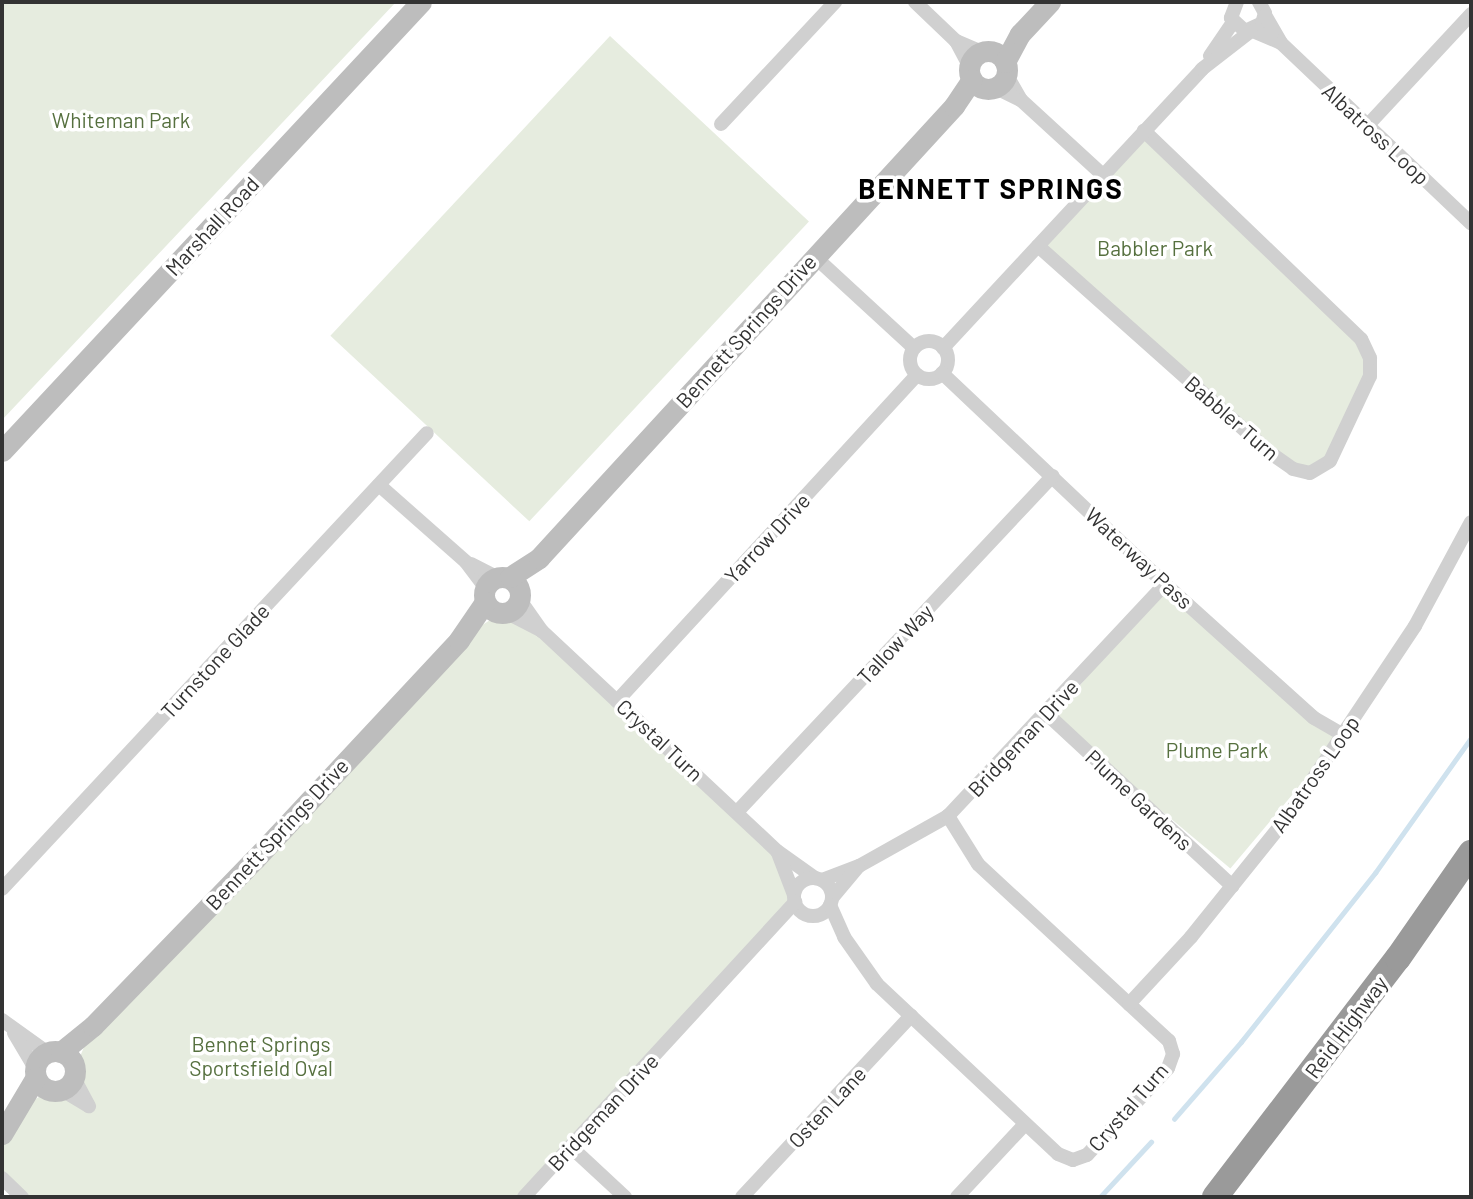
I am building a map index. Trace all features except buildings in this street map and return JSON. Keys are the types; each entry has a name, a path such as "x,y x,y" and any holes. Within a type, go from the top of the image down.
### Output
{"highway":[{"name":"Reid Highway","path":"1215,1197 1398,958 1471,852"},
{"name":"Reid Highway","path":"1235,1197 1411,968 1471,881"}],"street":[{"name":"Marshall Road","path":"2,451 421,2"},
{"path":"721,124 835,2"},
{"path":"915,2 1104,176"},
{"name":"Bennett Springs Drive","path":"2,1134 18,1110 55,1072 93,1026 539,558 1050,2"},
{"path":"943,348 1202,69 1252,31 1265,8"},
{"path":"1265,8 1281,43"},
{"path":"1202,69 1231,10 1252,31 1281,43"},
{"path":"1367,126 1471,14"},
{"name":"Albatross Loop","path":"1281,43 1471,223"},
{"name":"Babbler Turn","path":"1038,246 1269,452 1293,469 1311,473 1330,461 1370,376 1370,358 1361,339 1144,131"},
{"path":"814,256 914,348"},
{"path":"925,342 943,348 947,361 942,373 930,379 917,375 910,359 914,348 925,342"},
{"name":"Waterway Pass","path":"942,373 1165,584 1314,718 1343,735"},
{"name":"Yarrow Drive","path":"617,701 917,375"},
{"name":"Turnstone Glade","path":"2,889 427,433"},
{"name":"Tallow Way","path":"737,812 1052,476"},
{"name":"Crystal Turn","path":"379,485 503,595 777,851 819,879"},
{"name":"Albatross Loop","path":"1129,1004 1232,886 1289,815 1415,626 1471,522"},
{"name":"Bridgeman Drive","path":"523,1197 769,934 794,899 799,884 859,866 948,816 1047,714 1165,584"},
{"name":"Plume Gardens","path":"1047,714 1232,886"},
{"name":"Crystal Turn","path":"822,908 877,984 1025,1124 1058,1154 1073,1160 1087,1155 1168,1068 1173,1055 1169,1041 978,864 948,816"},
{"path":"777,851 794,899 822,908"},
{"path":"769,934 822,908 859,866"},
{"path":"819,879 822,908"},
{"name":"Osten Lane","path":"742,1197 911,1016"},
{"path":"7,1024 55,1072"},
{"path":"7,1024 55,1072"},
{"path":"957,1197 1025,1124"},
{"path":"570,1147 625,1197"},
{"path":"2,1178 22,1197"}],"green space":[{"name":"Whiteman Park","path":"2,2 396,2 2,420"},
{"path":"610,36 809,222 529,521 330,336"},
{"name":"Babbler Park","path":"1144,131 1361,339 1370,358 1330,461 1310,473 1293,469 1038,246"},
{"name":"Plume Park","path":"1165,584 1343,734 1230,869 1052,719"},
{"name":"Bennet Springs Sportsfield Oval","path":"501,613 542,631 777,851 794,895 524,1197 22,1197 2,1178 2,1134 18,1110 50,1090 67,1087 93,1026 459,640"}],"waterway":[{"path":"1174,1119 1241,1042 1375,873 1471,738"},
{"path":"1100,1197 1151,1142"}],"district":[{"name":"BENNETT SPRINGS","path":"991,188"}]}
